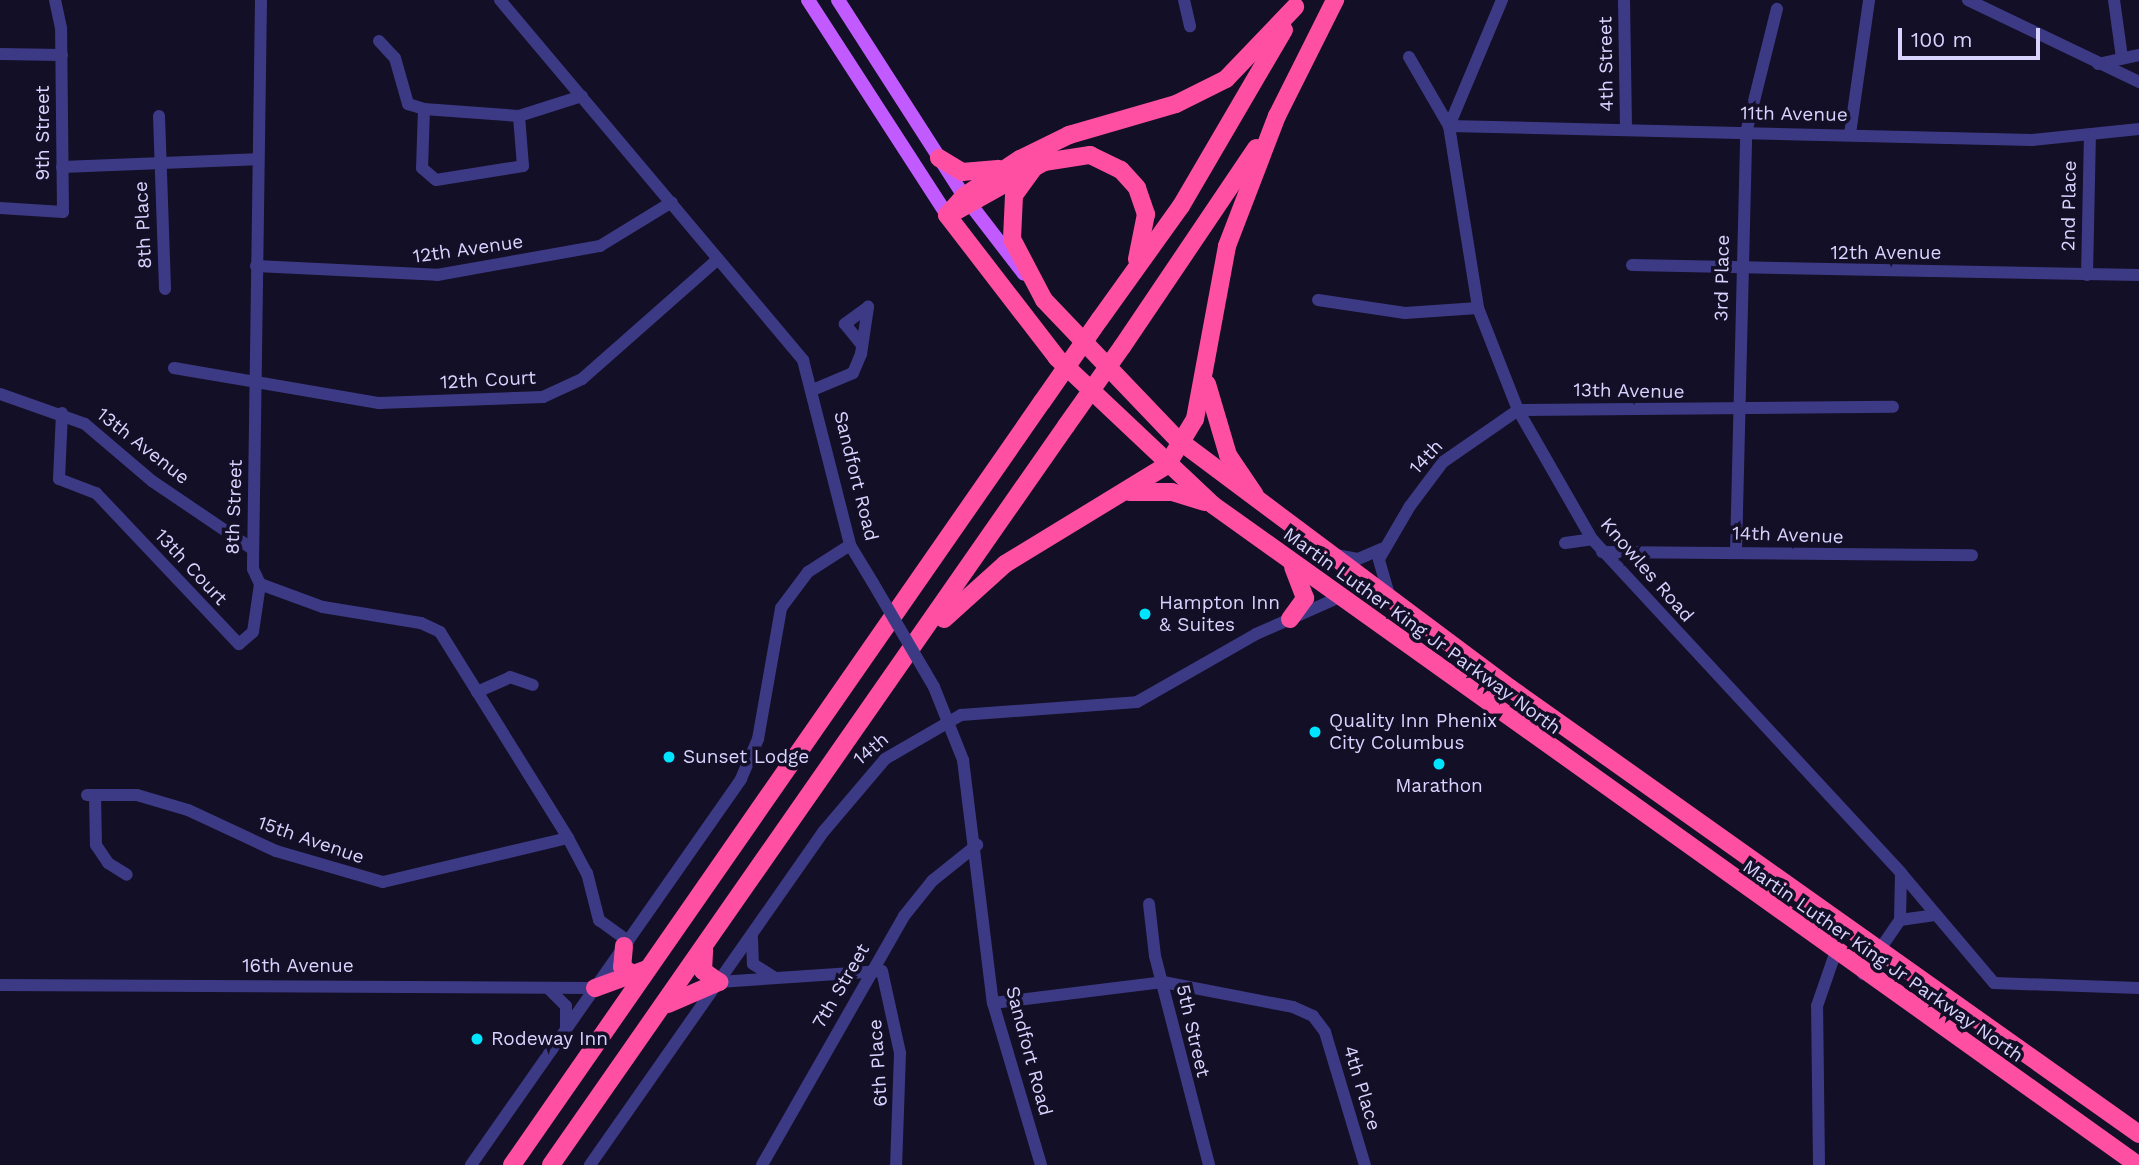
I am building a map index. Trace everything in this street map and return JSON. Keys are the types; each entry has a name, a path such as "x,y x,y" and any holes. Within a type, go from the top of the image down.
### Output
{"highway":[{"path":"905,663 996,570 1129,492 1167,465 1177,439 1195,419 1227,246 1277,116 1335,0"},
{"path":"968,201 1009,166 1069,135 1176,104 1226,79 1297,3"},
{"path":"512,1165 1125,286 1233,122 1297,3"},
{"path":"551,1165 905,663 1277,116"},
{"path":"947,215 1036,165 1068,154 1090,155 1121,170 1137,188 1146,214 1144,240 1125,286"},
{"path":"939,158 967,173 1009,166"},
{"path":"1036,165 1014,195 1009,227 1044,300"},
{"name":"Martin Luther King Jr Parkway North","path":"947,215 1057,358 1167,465 1213,505 1863,974 2138,1165"},
{"name":"Martin Luther King Jr Parkway North","path":"1044,300 1177,439 1263,507 1879,951 2139,1134"},
{"path":"1205,372 1219,434 1263,507"},
{"path":"1129,492 1172,492 1213,505"},
{"path":"1290,561 1305,592 1290,619"},
{"path":"1340,597 1393,601"},
{"path":"626,944 622,967 636,976"},
{"path":"704,950 704,973 719,982"},
{"path":"595,988 636,976 652,965"},
{"path":"665,1006 719,982"},
{"path":"595,988 615,999 613,1021"}],"main road":[{"name":"Martin Luther King Jr Parkway North","path":"808,0 947,215"},
{"name":"Martin Luther King Jr Parkway North","path":"838,0 968,201 1044,300"}],"street":[{"name":"9th Street","path":"0,208 63,212 62,55 55,0"},
{"name":"8th Street","path":"260,584 251,548 261,0"},
{"name":"Sandfort Road","path":"500,0 803,360 815,389 850,545 934,687 963,760 977,845 993,1003 1041,1165"},
{"path":"1184,0 1190,26"},
{"path":"1448,126 1502,0"},
{"name":"4th Street","path":"1624,0 1626,128"},
{"path":"1850,135 1869,0"},
{"path":"1968,0 2139,82"},
{"path":"2114,0 2122,58"},
{"name":"3rd Place","path":"1737,552 1746,133 1777,9"},
{"path":"379,41 395,58 408,104 424,109 519,116 582,96"},
{"path":"0,54 62,55"},
{"path":"2098,64 2139,55"},
{"name":"Knowles Road","path":"1409,57 1448,126 1478,308 1518,410 1602,552 1901,873 1994,983 2139,988"},
{"path":"424,109 422,168 436,180 523,166 519,116"},
{"name":"8th Place","path":"159,116 158,159 165,289"},
{"name":"11th Avenue","path":"1448,126 1850,135 2090,137 2139,129"},
{"name":"2nd Place","path":"2087,275 2090,137"},
{"path":"62,167 158,159 258,159"},
{"name":"12th Avenue","path":"256,266 437,275 600,246 671,202"},
{"name":"12th Court","path":"174,368 379,402 543,397 582,379 718,259"},
{"name":"12th Avenue","path":"1632,265 2139,275"},
{"path":"1318,300 1405,313 1478,308"},
{"path":"815,389 853,373 862,345"},
{"name":"13th Avenue","path":"0,394 62,413 251,548"},
{"name":"13th Avenue","path":"1518,410 1740,411 1894,407"},
{"name":"14th","path":"1382,549 1443,462 1518,410"},
{"name":"13th Court","path":"62,413 59,479 96,493 239,644 253,632 260,584"},
{"path":"1565,543 1592,539"},
{"path":"471,1165 751,760 787,598 808,572 850,545"},
{"path":"1325,554 1358,559 1382,549"},
{"path":"1382,549 1378,568 1393,601"},
{"name":"14th Avenue","path":"1602,552 1972,555"},
{"path":"260,584 323,607 421,622 440,632 568,838 586,873 598,920 626,944"},
{"name":"14th","path":"590,1165 865,778 948,720 1137,702 1290,619 1340,597"},
{"path":"477,692 510,677 533,685"},
{"name":"15th Avenue","path":"127,875 108,863 96,845 91,795 137,795 188,810 276,851 383,881 568,838"},
{"name":"7th Street","path":"762,1165 872,968 918,898 977,845"},
{"path":"1863,974 1900,920 1901,873"},
{"name":"5th Street","path":"1149,904 1163,982 1209,1165"},
{"path":"1900,920 1935,915"},
{"path":"753,932 751,960 777,979"},
{"path":"1819,1165 1817,1006 1835,954"},
{"path":"719,982 777,979 872,968"},
{"name":"6th Place","path":"872,968 882,971 892,994 900,1053 896,1165"},
{"path":"993,1003 1163,982"},
{"name":"4th Place","path":"1163,982 1293,1007 1320,1023 1365,1165"},
{"name":"16th Avenue","path":"0,985 595,988"},
{"path":"547,988 566,1006 565,1032"}],"place":[{"name":"Hampton Inn & Suites","path":"1145,614"},
{"name":"Quality Inn Phenix City Columbus","path":"1315,732"},
{"name":"Sunset Lodge","path":"669,757"},
{"name":"Marathon","path":"1439,764"},
{"name":"Rodeway Inn","path":"477,1039"}]}
